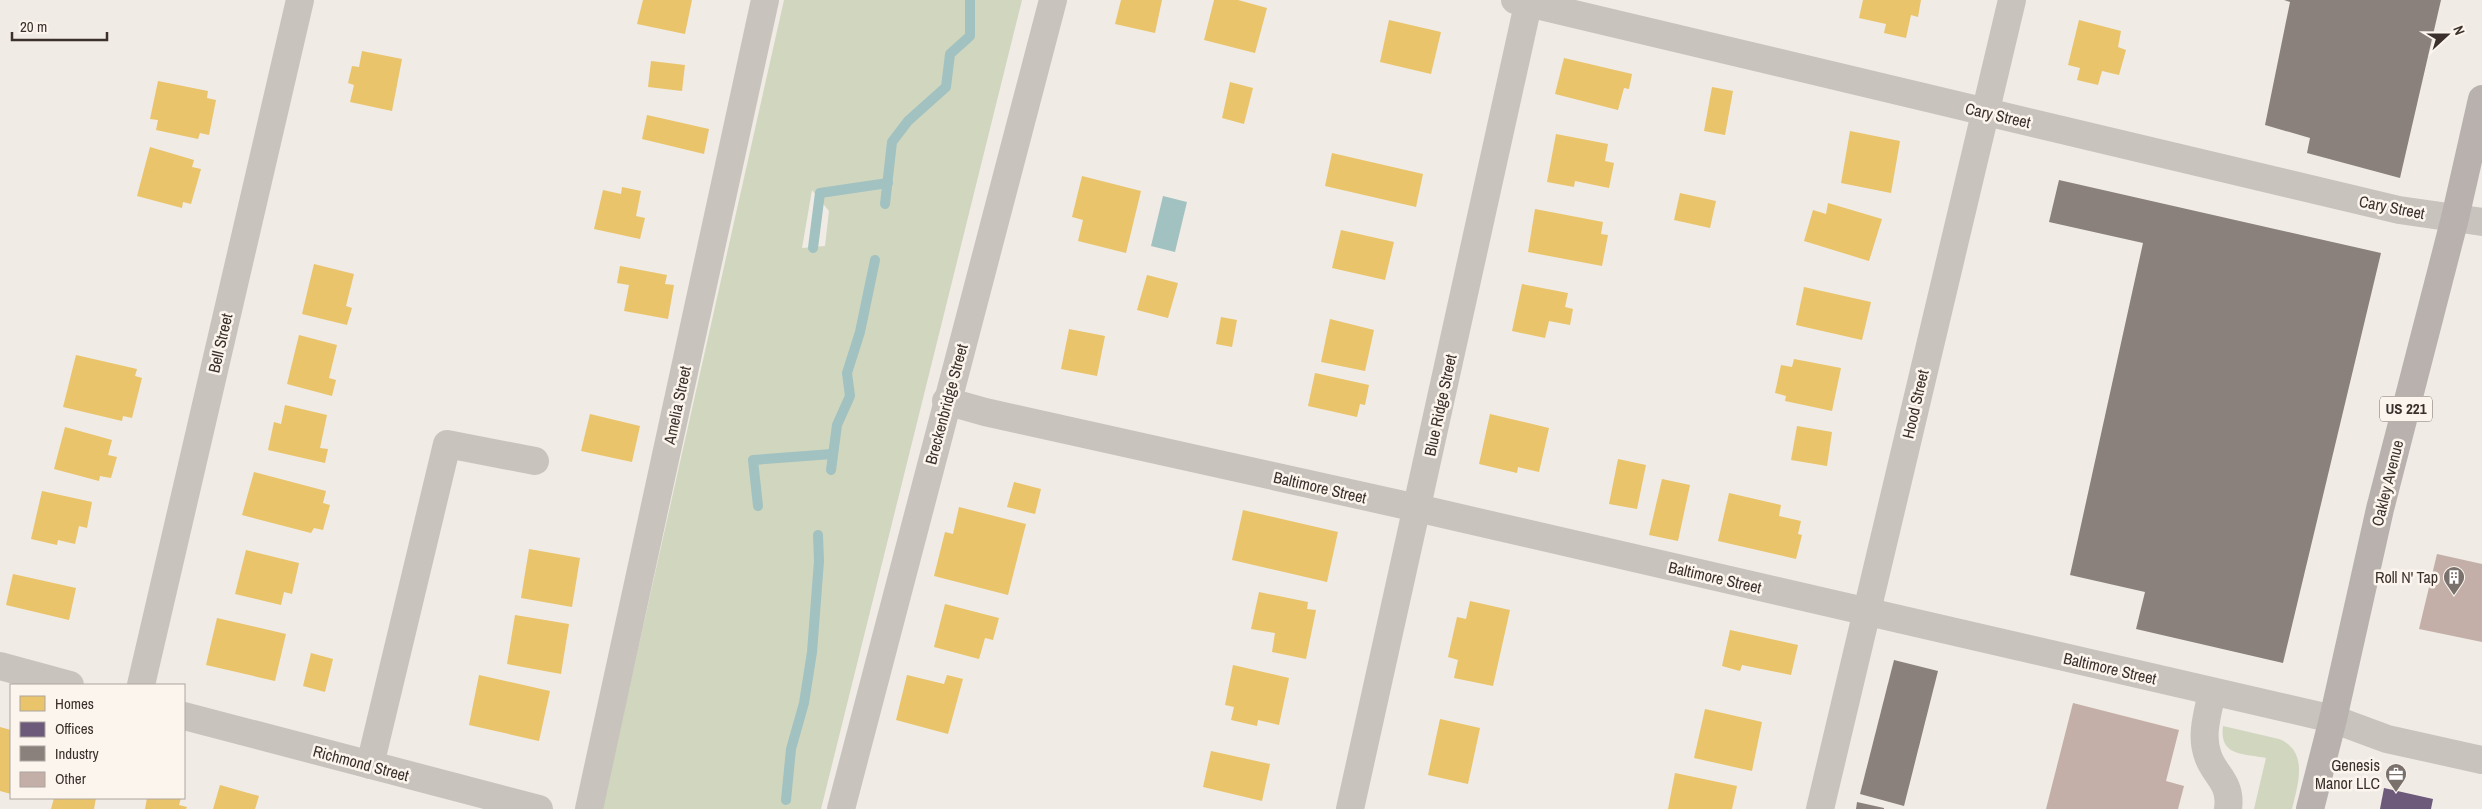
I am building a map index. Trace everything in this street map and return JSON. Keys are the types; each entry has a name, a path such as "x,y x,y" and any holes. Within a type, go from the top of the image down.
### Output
{"main road":[{"name":"Oakley Avenue","path":"2310,809 2333,719 2380,509 2455,218 2482,99"}],"street":[{"name":"Bell Street","path":"140,684 300,0"},
{"name":"Amelia Street","path":"589,809 766,0"},
{"name":"Breckenbridge Street","path":"841,809 946,401 1053,0"},
{"name":"Hood Street","path":"1820,809 2012,0"},
{"name":"Cary Street","path":"1524,1 1986,113 2399,210 2482,222"},
{"name":"Blue Ridge Street","path":"1350,809 1417,508 1524,1"},
{"name":"Baltimore Street","path":"946,401 985,412 1417,508 2333,719 2386,739 2482,760"},
{"path":"370,765 447,444 535,462"},
{"path":"0,666 66,684"},
{"path":"2212,692 2203,735 2208,758 2223,778 2229,802 2228,809"},
{"name":"Richmond Street","path":"185,716 539,809"}],"green space":[{"path":"784,0 1022,0 821,809 602,809","holes":["812,190 829,211 825,246 802,248"]},
{"path":"2223,726 2279,739 2295,751 2299,769 2292,809 2254,809 2266,758 2242,754 2229,748 2223,736"}],"water":[{"path":"1163,196 1187,202 1175,252 1151,246"}],"building: Homes":[{"path":"643,0 692,0 685,34 637,24"},
{"path":"1121,0 1162,0 1155,33 1115,24"},
{"path":"1214,0 1238,0 1267,8 1255,53 1204,40"},
{"path":"1863,0 1921,0 1918,17 1911,15 1906,38 1884,33 1886,24 1859,18"},
{"path":"1389,20 1441,32 1431,74 1380,62"},
{"path":"2079,20 2121,31 2118,47 2126,50 2119,75 2102,71 2098,85 2077,80 2080,68 2068,65"},
{"path":"362,51 402,59 392,111 350,102 354,85 348,83 352,66 359,67"},
{"path":"1564,58 1632,74 1629,89 1624,88 1618,110 1555,94"},
{"path":"651,61 685,65 682,91 648,87"},
{"path":"158,81 208,91 207,98 216,100 209,135 200,133 198,139 156,130 158,120 150,119"},
{"path":"1230,82 1253,88 1244,124 1222,118"},
{"path":"1712,87 1733,91 1725,135 1704,131"},
{"path":"647,115 709,129 704,154 642,139"},
{"path":"1850,131 1900,141 1891,193 1841,183"},
{"path":"1556,134 1608,144 1605,161 1614,163 1609,188 1575,181 1574,187 1547,182"},
{"path":"150,147 194,160 192,167 201,169 191,204 183,202 182,208 137,196"},
{"path":"1332,153 1423,174 1416,207 1325,186"},
{"path":"1082,176 1141,191 1126,253 1078,241 1083,220 1072,217"},
{"path":"622,187 641,191 636,216 645,218 640,239 594,229 603,190 621,194"},
{"path":"1680,193 1716,201 1710,228 1674,220"},
{"path":"1828,203 1882,219 1869,261 1804,241 1813,210 1826,214"},
{"path":"1535,209 1603,222 1601,234 1608,235 1602,266 1528,252"},
{"path":"1341,230 1394,242 1385,280 1332,268"},
{"path":"314,264 354,274 346,306 352,308 347,325 302,314"},
{"path":"620,266 667,275 665,284 674,285 668,319 624,311 629,285 617,283"},
{"path":"1147,275 1178,283 1168,318 1137,310"},
{"path":"1522,284 1568,293 1565,307 1573,309 1570,325 1549,321 1545,338 1512,331"},
{"path":"1804,287 1871,302 1862,340 1796,325"},
{"path":"1221,317 1237,320 1232,347 1216,344"},
{"path":"1330,319 1374,330 1365,371 1321,362"},
{"path":"1069,329 1105,336 1097,376 1061,369"},
{"path":"299,335 337,345 329,378 336,380 332,396 287,384"},
{"path":"76,355 137,369 135,376 142,378 132,418 123,416 122,421 63,407"},
{"path":"1794,359 1841,368 1832,411 1785,401 1786,396 1775,393 1781,365 1792,367"},
{"path":"1315,373 1369,385 1365,405 1360,404 1357,417 1308,406"},
{"path":"285,405 327,415 320,448 328,449 325,463 268,450 274,422 281,424"},
{"path":"590,414 640,426 632,462 581,451"},
{"path":"1490,414 1549,428 1539,472 1518,467 1517,473 1479,464"},
{"path":"1797,426 1832,432 1827,466 1791,460"},
{"path":"65,427 112,440 108,455 117,457 111,478 100,476 99,481 54,469"},
{"path":"1618,459 1646,465 1637,509 1609,504"},
{"path":"254,472 326,491 323,503 330,505 323,530 314,528 311,533 242,515"},
{"path":"1662,479 1690,485 1678,541 1649,535"},
{"path":"1014,482 1041,489 1035,514 1007,507"},
{"path":"42,491 92,502 87,528 79,526 75,544 58,540 57,545 31,539"},
{"path":"1729,493 1781,505 1779,516 1801,521 1798,534 1802,535 1796,559 1718,541"},
{"path":"959,507 1026,524 1008,595 934,576 945,532 953,534"},
{"path":"1243,510 1338,532 1327,582 1232,560"},
{"path":"529,549 580,558 572,607 521,598"},
{"path":"246,550 299,563 292,594 284,592 281,605 235,594"},
{"path":"13,574 76,588 69,620 6,605"},
{"path":"1259,592 1308,602 1307,609 1316,610 1306,659 1272,652 1275,633 1251,629"},
{"path":"1470,601 1510,610 1493,686 1454,678 1458,660 1448,657 1457,617 1466,619"},
{"path":"945,604 999,618 993,640 985,638 979,659 934,647"},
{"path":"515,615 569,624 561,674 507,664"},
{"path":"217,618 286,634 275,681 206,665"},
{"path":"1730,630 1798,645 1791,675 1742,665 1740,671 1722,666"},
{"path":"311,653 333,659 325,692 303,686"},
{"path":"1233,665 1289,678 1279,725 1258,720 1257,726 1231,720 1234,707 1225,705"},
{"path":"479,675 550,691 539,741 469,725"},
{"path":"907,675 944,684 947,675 963,679 948,734 896,720"},
{"path":"1705,709 1762,722 1752,771 1694,758"},
{"path":"1440,719 1480,728 1468,784 1428,775"},
{"path":"0,727 10,730 10,794 0,791"},
{"path":"1211,751 1270,764 1262,801 1203,787"},
{"path":"1675,773 1737,786 1732,809 1668,809"},
{"path":"220,785 259,796 255,809 213,809"},
{"path":"54,799 96,799 94,809 51,809"},
{"path":"147,799 181,799 179,805 187,807 186,809 145,809"}],"building: Offices":[{"name":"Genesis Manor LLC","path":"2384,788 2433,799 2431,809 2380,809"}],"building: Industry":[{"path":"2284,0 2441,0 2400,178 2307,153 2310,138 2265,125 2290,2"},
{"path":"2059,180 2381,253 2283,663 2136,629 2145,592 2070,575 2143,243 2049,222"},
{"path":"1894,660 1938,671 1904,806 1860,794"},
{"path":"1857,802 1884,808 1884,809 1856,809"}],"building: Other":[{"name":"Roll N' Tap","path":"2437,554 2482,564 2482,642 2419,629"},
{"path":"2073,703 2179,730 2166,781 2184,786 2178,809 2046,809"}],"waterway":[{"path":"885,204 892,142 908,121 946,87 950,54 970,36 970,0"},
{"path":"813,248 820,193 888,183"},
{"path":"831,470 837,425 850,396 847,373 860,332 875,260"},
{"path":"758,506 753,460 832,454"},
{"path":"786,800 791,749 804,703 812,652 819,561 818,535"}],"place":[{"name":"Roll N' Tap","path":"2454,596"},
{"name":"Genesis Manor LLC","path":"2396,793"}]}
